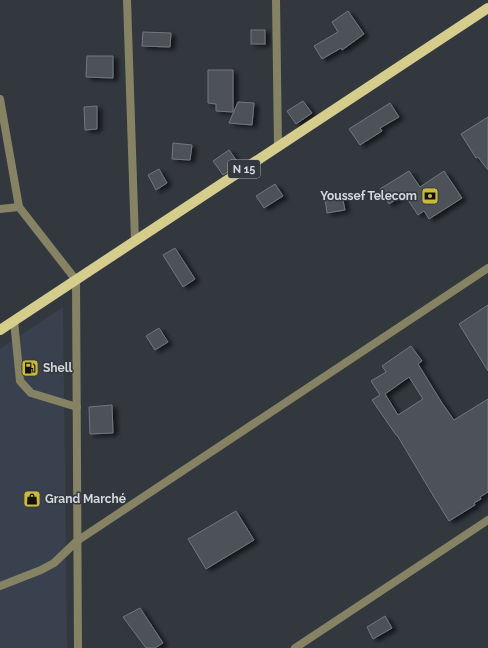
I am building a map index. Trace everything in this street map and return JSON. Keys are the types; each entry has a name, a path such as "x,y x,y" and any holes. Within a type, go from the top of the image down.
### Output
{"main road":[{"name":"N 15","path":"0,330 488,8"}],"street":[{"path":"127,0 135,241"},
{"path":"276,0 278,146"},
{"path":"0,99 19,207 76,280 78,648"},
{"path":"0,209 19,207"},
{"path":"0,586 54,563 77,541 488,268"},
{"path":"14,321 20,381 31,393 76,407"},
{"path":"295,648 488,520"}],"shaded area":[{"name":"Grand Marché","path":"63,307 67,648 0,648 0,349"}],"building":[{"path":"348,11 364,34 342,50 341,48 322,59 314,46 338,32 332,22"},
{"path":"251,30 265,30 265,44 251,44"},
{"path":"143,32 171,33 170,47 142,46"},
{"path":"87,56 113,56 113,78 86,77"},
{"path":"208,70 233,70 233,112 216,111 216,104 208,103"},
{"path":"303,101 312,113 296,124 287,111"},
{"path":"238,102 254,103 252,125 229,123"},
{"path":"390,103 399,117 380,128 382,131 360,145 349,129"},
{"path":"97,106 97,129 85,130 84,107"},
{"path":"488,117 488,170 478,157 476,158 461,134"},
{"path":"173,143 192,145 190,160 172,159"},
{"path":"229,150 239,164 223,175 213,161"},
{"path":"159,169 167,183 156,190 148,175"},
{"path":"409,171 420,187 444,171 462,198 429,219 424,211 418,215 404,194 389,204 380,189"},
{"path":"275,184 283,196 264,208 256,196"},
{"path":"342,195 345,210 327,213 325,198"},
{"path":"175,248 195,279 183,287 163,255"},
{"path":"488,305 488,371 459,324"},
{"path":"159,328 168,342 155,350 146,336"},
{"path":"411,346 422,361 418,364 454,420 488,399 488,492 474,503 475,505 449,521 397,435 372,400 380,395 371,381 386,372 382,366","holes":["409,377 423,399 398,415 385,394"]},
{"path":"112,405 113,433 90,434 89,407"},
{"path":"236,511 254,540 206,569 188,539"},
{"path":"140,608 163,643 155,648 146,648 123,617"},
{"path":"385,616 392,628 373,639 367,627"}],"place":[{"name":"Youssef Telecom","path":"430,196"},
{"name":"Shell","path":"30,368"},
{"name":"Grand Marché","path":"32,499"}]}
